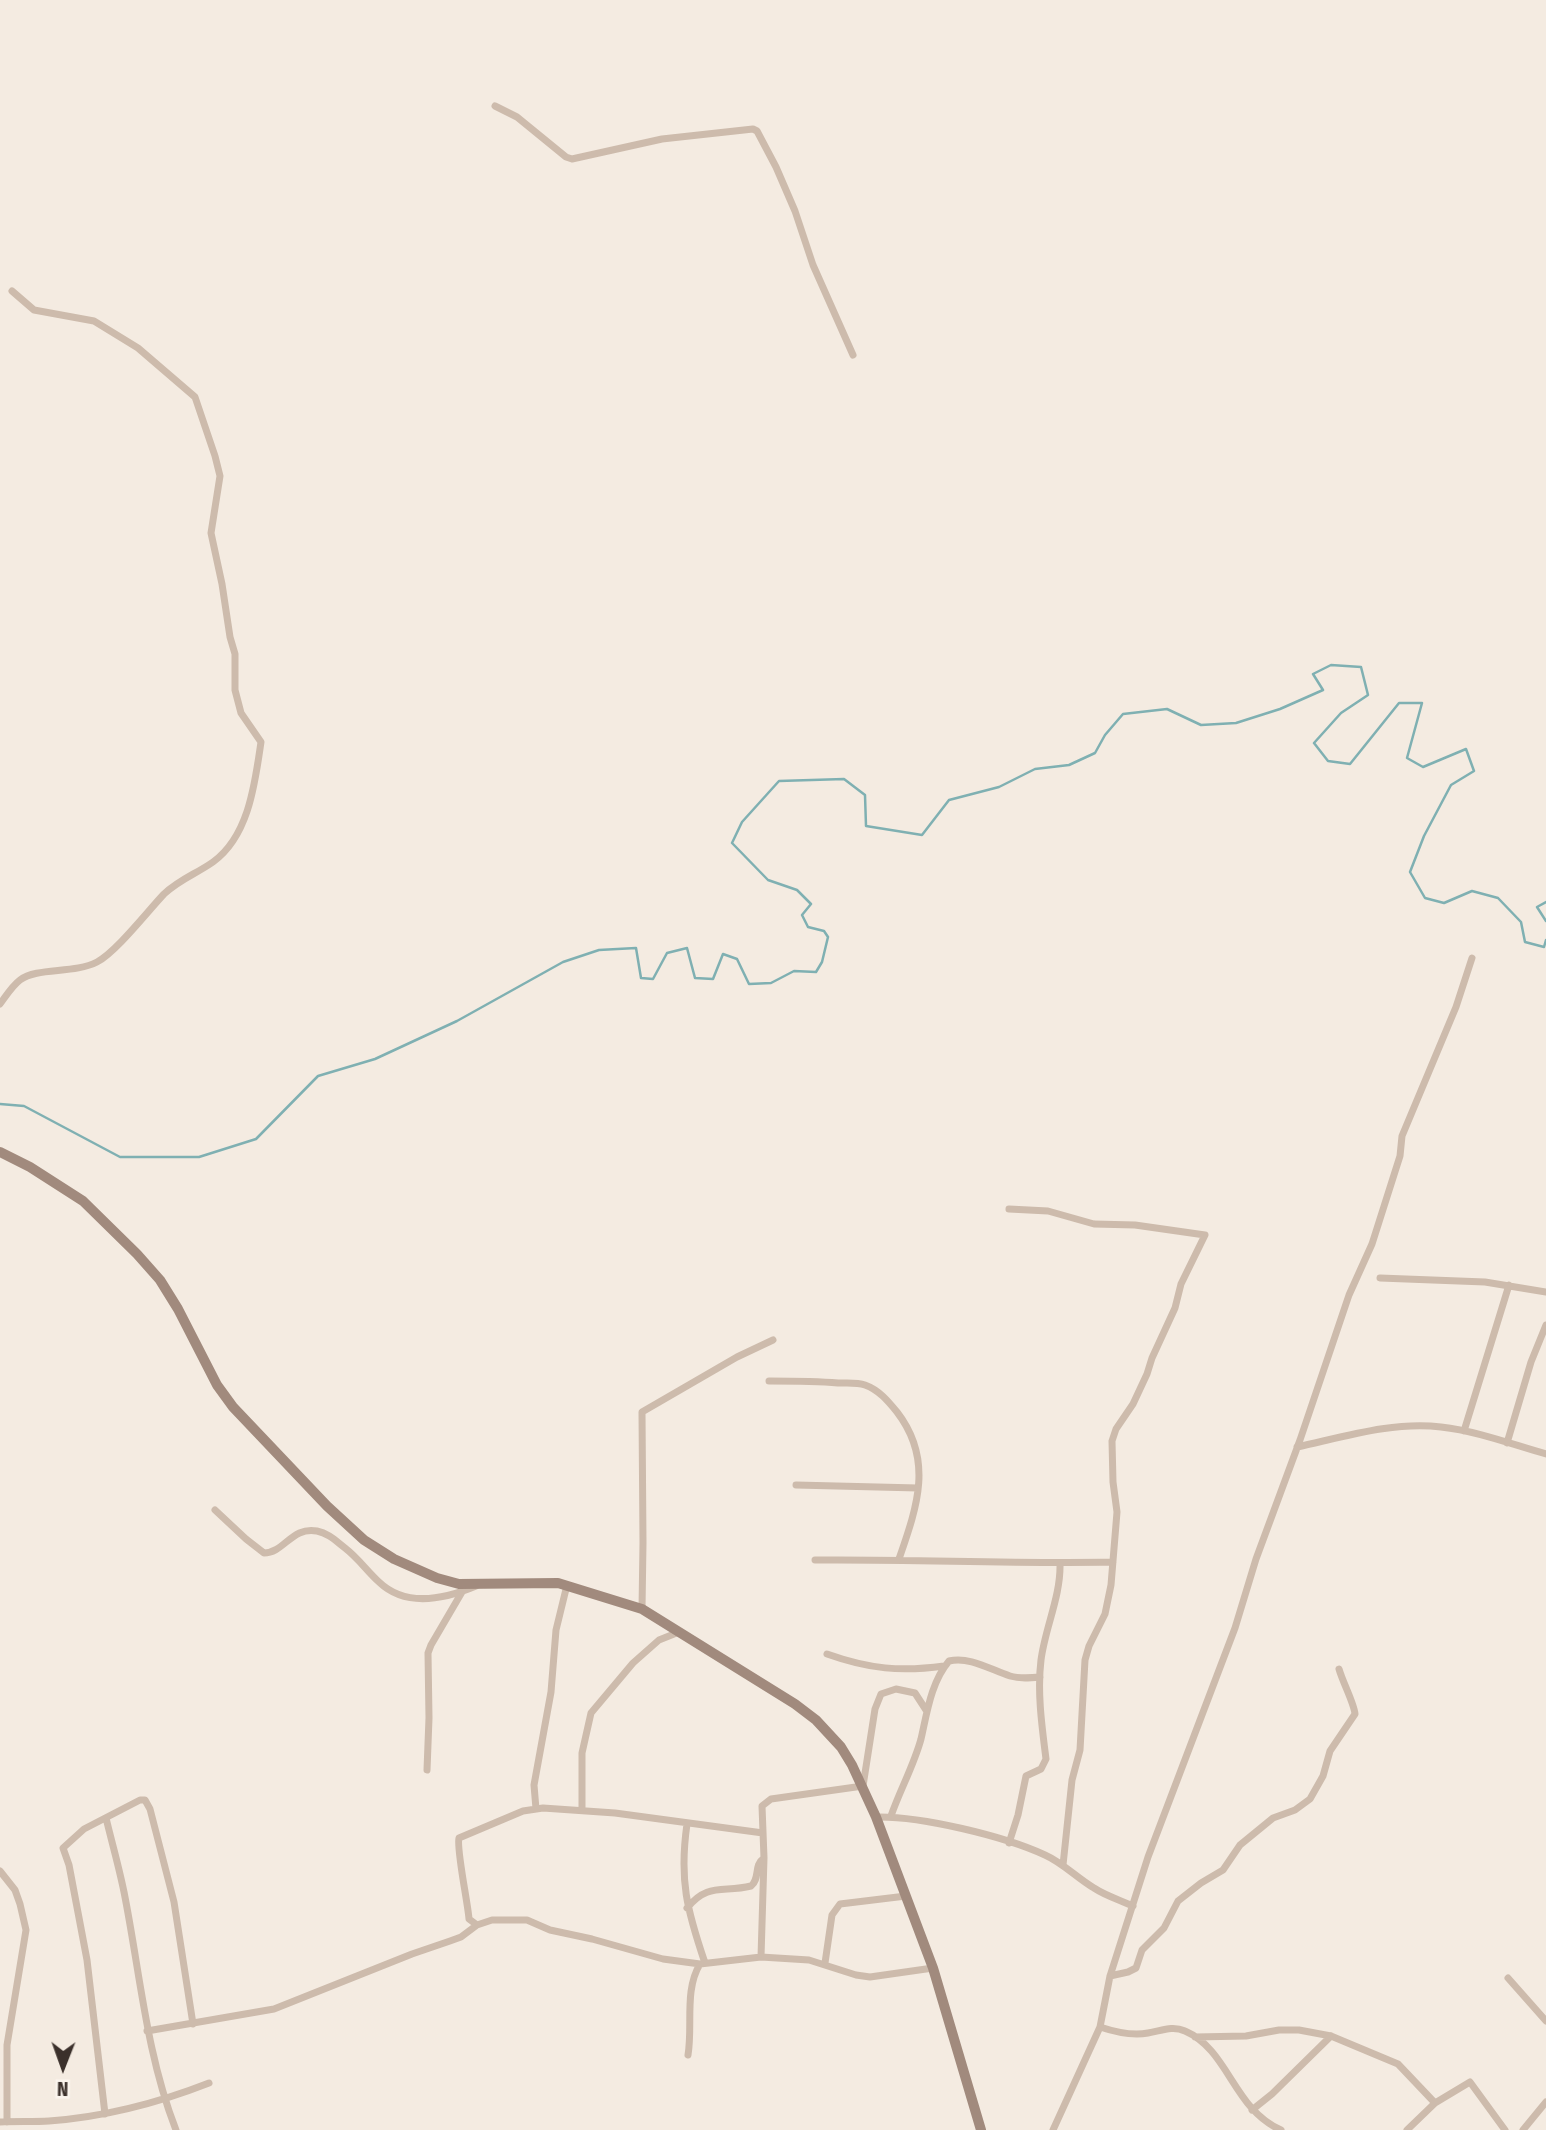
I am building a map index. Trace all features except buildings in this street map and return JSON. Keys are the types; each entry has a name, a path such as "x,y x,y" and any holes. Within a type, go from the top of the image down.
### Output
{"street":[{"path":"495,107 517,117 572,159 696,134 753,128 776,167 795,211 813,265 853,355"},
{"path":"0,1004 15,984 29,975 80,969 100,961 166,892 187,875 212,862 235,840 255,782 261,742 241,713 234,690 235,654 229,637 211,533 220,475 195,397 138,348 94,321 34,310 12,291"},
{"path":"1053,2130 1100,2027 1110,1976 1148,1857 1235,1628 1270,1516 1297,1447 1349,1295 1376,1231 1400,1156 1402,1136 1456,1007 1472,958"},
{"path":"0,1153 30,1167 83,1201 137,1254 160,1280 217,1385 233,1407 346,1525 364,1540 418,1571 459,1584 558,1583 642,1609 795,1704 816,1720 841,1747 863,1786 876,1817 933,1968 981,2130"},
{"path":"1009,1209 1048,1211 1094,1224 1135,1225 1205,1235 1181,1284 1175,1308 1147,1374 1112,1441 1117,1512 1113,1562 1105,1614 1085,1660 1080,1750 1072,1780 1063,1865"},
{"path":"1380,1278 1509,1285 1546,1292"},
{"path":"1464,1431 1509,1285"},
{"path":"1507,1443 1531,1362 1546,1325"},
{"path":"642,1609 642,1412 737,1357 773,1340"},
{"path":"769,1381 806,1380 863,1384 886,1398 911,1432 920,1467 913,1518 899,1559"},
{"path":"1297,1447 1402,1427 1442,1427 1546,1454"},
{"path":"796,1485 918,1488"},
{"path":"215,1510 264,1553 274,1551 292,1536 317,1531 332,1538 357,1557 379,1583 409,1598 425,1599 463,1591 480,1584"},
{"path":"815,1560 1113,1562"},
{"path":"1009,1843 1026,1776 1041,1769 1046,1759 1040,1677 1060,1563"},
{"path":"536,1809 534,1785 551,1692 556,1629 567,1585"},
{"path":"426,1770 429,1718 428,1653 430,1644 463,1591"},
{"path":"582,1810 582,1753 591,1713 633,1663 659,1640 680,1631"},
{"path":"827,1654 847,1662 900,1671 944,1666"},
{"path":"891,1816 921,1739 926,1710 948,1661 960,1660 1015,1677 1040,1677"},
{"path":"1110,1976 1136,1968 1142,1950 1164,1927 1178,1901 1201,1883 1223,1871 1240,1845 1273,1818 1295,1810 1310,1799 1323,1776 1330,1751 1354,1714 1352,1701 1344,1689 1339,1669"},
{"path":"863,1786 874,1709 881,1694 896,1689 915,1693 926,1710"},
{"path":"761,1957 764,1858 762,1806 771,1799 863,1786"},
{"path":"105,2115 87,1960 69,1865 63,1848 84,1829 140,1800 145,1800 148,1804 174,1902 193,2025"},
{"path":"477,1925 469,1919 464,1875 457,1846 460,1838 523,1811 536,1809 615,1813 764,1833"},
{"path":"876,1817 891,1816 956,1828 1045,1855 1094,1889 1133,1906"},
{"path":"106,1818 124,1892 146,2031 163,2099 176,2130"},
{"path":"687,1824 683,1853 687,1908 702,1963 695,1977 690,2007 688,2055"},
{"path":"687,1908 701,1893 751,1886 756,1881 758,1863 764,1858"},
{"path":"0,1871 15,1890 26,1930 7,2045 4,2122 49,2121 105,2115 209,2083"},
{"path":"825,1963 832,1915 840,1904 906,1896"},
{"path":"146,2031 274,2009 461,1937 477,1925 492,1920 527,1920 550,1930 663,1959 702,1963 761,1957 809,1960 870,1977 933,1968"},
{"path":"1508,1978 1546,2021"},
{"path":"1100,2027 1118,2032 1147,2034 1171,2028 1183,2030 1213,2054 1252,2110 1266,2123 1282,2130"},
{"path":"1195,2037 1246,2036 1279,2030 1299,2030 1331,2036 1398,2064 1435,2103"},
{"path":"1252,2110 1331,2036"},
{"path":"1407,2130 1435,2103 1470,2082 1505,2130"},
{"path":"1523,2130 1546,2102"}],"waterway":[{"path":"0,1104 24,1106 120,1157 199,1157 256,1139 318,1076 375,1059 457,1021 563,962 599,950 636,948 641,978 653,979 667,953 687,948 695,978 713,979 723,954 737,959 749,984 771,983 794,971 816,972 822,962 828,937 824,931 808,927 802,915 811,904 797,890 768,880 732,843 742,822 779,781 844,779 865,795 866,826 922,835 949,800 999,787 1035,769 1069,765 1095,753 1105,735 1123,714 1167,709 1201,725 1236,723 1280,709 1323,690 1313,674 1331,665 1361,667 1368,695 1341,713 1314,743 1328,761 1350,764 1399,703 1422,703 1407,758 1423,767 1466,749 1474,771 1451,785 1424,836 1410,872 1425,898 1444,903 1472,891 1498,898 1521,922 1525,942 1544,947 1546,940"},
{"path":"1546,902 1537,907 1546,921"}]}
